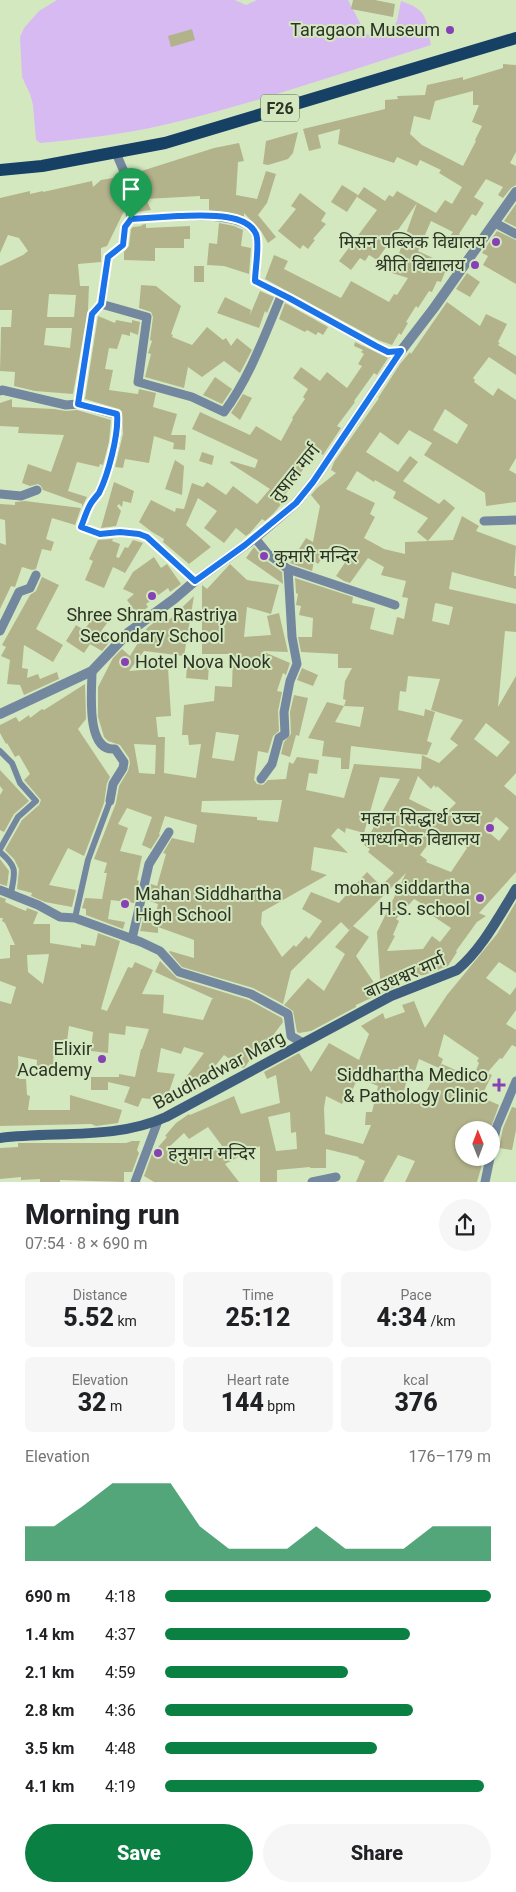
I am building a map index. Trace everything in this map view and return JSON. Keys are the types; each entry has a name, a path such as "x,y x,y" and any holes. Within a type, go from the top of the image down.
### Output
{"main road":[{"name":"F26","path":"0,170 42,166 166,143 516,38"},
{"name":"बाउधश्वर मार्ग","path":"303,1044 391,996 457,970 466,963 485,937 516,889"},
{"name":"Baudhadwar Marg","path":"0,1138 22,1135 111,1132 158,1121 303,1044"}],"street":[{"path":"78,404 92,314 101,304 108,257 123,245 125,227 131,219 129,201 131,188 116,153"},
{"name":"तुषाल मार्ग","path":"0,714 92,671 129,632 255,538 296,503 313,482 401,351 516,192"},
{"path":"131,219 218,216 239,220 252,228 256,235 255,281 388,352 401,351"},
{"path":"495,223 516,234"},
{"path":"101,304 147,317 138,382 192,397 224,412 239,392 282,294"},
{"path":"0,390 66,405 78,404 117,414 118,424 115,441 103,482 99,493 89,507 81,527 100,534 120,532 147,537 195,581"},
{"path":"0,494 21,496 38,490"},
{"path":"484,521 516,520"},
{"path":"255,538 268,554 288,569 395,605"},
{"path":"261,779 272,764 279,738 285,734 284,712 290,681 297,664 292,637 288,569"},
{"path":"0,631 19,592 30,588 36,575"},
{"path":"75,918 88,860 110,801 113,784 123,768 124,762 115,749 109,750 104,747 97,738 93,728 92,671"},
{"path":"0,751 12,762 20,783 36,801 18,817 0,851 11,862 15,870 11,894"},
{"path":"132,939 145,874 149,864 170,832"},
{"path":"0,890 38,905 60,917 75,918 160,951 179,972 251,994 288,1014 291,1036 303,1044"},
{"path":"499,1121 516,1081"},
{"path":"135,1182 158,1121"},
{"path":"485,1182 488,1166"},
{"path":"312,1182 336,1177"}],"shaded area":[{"path":"57,0 235,0 246,5 257,0 348,0 366,34 376,36 390,33 397,21 401,1 417,8 425,17 431,45 201,116 152,128 40,143 36,140 33,105 30,94 22,77 20,37 24,28 39,11"}],"building":[{"path":"353,0 375,0 395,4 393,17 351,9"},
{"path":"192,29 195,40 171,47 168,36"},
{"path":"503,64 516,65 516,152 510,163 516,166 516,185 503,198 498,195 503,187 486,179 474,197 484,203 476,216 472,214 459,234 470,241 465,249 448,239 453,232 431,221 418,251 448,265 441,282 437,281 432,292 429,291 418,308 416,306 406,322 408,323 401,335 399,333 392,345 378,340 265,279 274,255 288,261 284,269 341,298 351,281 389,302 394,294 397,295 408,278 392,273 417,203 377,260 369,255 365,261 360,258 351,270 339,261 377,210 357,197 364,187 385,201 389,195 393,197 397,191 436,213 445,200 452,204 462,187 439,173 441,170 420,160 417,166 397,157 394,163 338,144 340,129 318,135 321,148 309,151 303,129 385,109 385,100 398,99 397,96 425,95 427,85 463,77 463,80 503,68","holes":["473,91 473,105 479,105 472,122 482,126 463,166 422,145 410,134 414,116 430,120 435,101"]},
{"path":"298,132 293,153 288,159 268,165 263,164 266,141"},
{"path":"239,143 244,161 238,162 236,195 257,199 266,171 276,174 267,203 258,215 276,237 268,243 261,231 244,213 244,217 237,214 209,210 209,199 200,199 200,196 146,199 151,210 137,212 135,201 137,188 132,174 214,148"},
{"path":"119,177 125,189 124,211 107,246 101,248 101,262 78,264 80,286 89,286 88,310 73,394 35,391 14,386 15,372 0,371 1,327 11,327 12,310 0,310 0,266 28,251 19,238 8,235 0,253 0,198 30,191 30,194 43,192 92,181 93,187 101,180","holes":["49,294 76,295 74,317 47,317","46,328 72,328 70,348 44,345"]},
{"path":"342,185 358,195 347,212 331,202"},
{"path":"300,193 326,213 321,221 326,224 313,239 315,240 308,249 303,245 300,249 278,231 296,209 291,206"},
{"path":"516,204 516,227 504,221"},
{"path":"219,223 243,230 241,246 251,248 249,274 224,266 207,265 209,243 217,244"},
{"path":"146,224 146,228 190,226 190,239 184,239 184,248 155,248 155,261 124,260 124,252 129,246 131,229"},
{"path":"497,231 516,240 516,284 483,265 488,256 482,253"},
{"path":"194,266 204,266 204,282 194,282"},
{"path":"467,273 480,282 470,297 456,289"},
{"path":"141,285 156,286 181,306 171,334 173,335 172,337 192,345 207,327 223,340 226,338 231,346 237,338 252,350 240,373 224,361 202,377 188,367 184,388 145,377 151,354 148,353 152,341 150,340 153,317 151,312 139,308"},
{"path":"260,291 274,297 267,313 265,311 259,328 217,313 225,297 251,310 250,315"},
{"path":"447,302 480,326 486,314 507,324 498,345 516,356 516,375 489,357 473,378 474,382 493,396 498,388 516,400 516,458 509,470 516,474 516,502 486,506 485,493 424,455 432,443 409,430 398,445 380,432 366,452 398,472 410,456 418,462 403,481 439,504 444,499 455,508 428,541 417,532 428,518 393,498 396,492 375,480 374,482 357,471 346,489 375,503 370,514 375,517 364,538 384,549 405,554 405,542 453,540 462,516 479,526 476,531 516,546 514,576 516,576 516,589 452,572 449,589 516,604 516,632 505,631 498,707 516,676 516,773 504,786 516,796 516,872 479,913 486,916 477,922 456,951 448,966 424,975 393,978 397,986 356,1005 356,1007 311,1031 299,1033 297,1032 293,1011 284,1005 308,978 324,991 345,954 335,947 353,926 349,930 341,922 291,971 283,1004 253,988 182,967 169,952 194,958 194,940 158,927 158,933 140,931 143,920 154,921 158,904 147,900 151,884 157,886 166,854 163,853 172,838 194,843 197,825 165,816 160,835 151,849 142,845 152,817 127,808 118,824 128,828 120,851 142,856 134,903 111,900 108,919 125,922 123,929 86,915 86,909 82,908 85,898 102,899 107,873 104,873 107,863 94,859 116,803 119,786 128,771 130,763 129,758 120,745 108,741 104,737 98,717 98,687 113,658 122,649 130,656 147,628 157,620 170,619 194,596 184,656 144,651 129,671 168,668 171,716 156,717 158,737 165,737 164,773 196,778 201,744 189,745 188,735 182,735 184,705 214,701 215,686 232,687 233,654 202,654 202,585 207,589 230,564 247,580 279,585 271,614 247,607 244,637 271,635 267,616 279,613 288,652 262,651 290,663 286,675 283,673 277,691 282,692 278,711 279,731 273,736 268,753 258,751 254,780 257,784 263,785 268,780 286,779 289,762 293,764 297,757 319,760 317,774 309,773 306,790 344,798 354,764 421,769 422,755 439,763 458,745 450,739 463,720 431,710 440,679 408,676 406,692 400,691 398,710 424,716 425,709 435,712 427,741 432,743 427,755 351,746 349,769 341,769 341,758 322,756 324,741 308,738 327,702 344,706 346,700 343,699 345,681 352,668 338,668 338,654 301,652 298,637 312,637 313,618 299,615 301,606 296,605 298,594 296,593 295,578 353,597 352,603 375,608 370,629 393,635 397,617 404,619 408,598 402,597 406,581 381,575 384,567 368,558 350,583 336,576 352,552 331,545 318,564 314,561 312,571 290,563 306,538 313,542 320,506 311,495 336,473 331,470 334,462 379,398 400,364 410,352 411,354","holes":["445,409 468,425 457,444 433,430","436,603 453,607 449,625 432,621","344,706 364,707 360,727 335,722","486,723 510,742 497,757 474,739","216,732 239,735 234,761 212,758","134,744 156,745 155,774 139,773","418,776 431,789 434,785 436,788 437,786 456,803 443,816 409,799","380,777 400,779 364,845 370,849 368,852 394,873 381,886 367,872 339,903 311,892 302,909 322,921 309,939 306,936 296,947 294,945 282,957 261,924 262,912 327,875 311,870 314,847 348,853 331,836 338,828 345,833 346,828 364,833","282,800 278,822 257,820 257,817 201,812 202,801","496,817 509,828 499,841 486,830","437,832 449,837 450,833 467,848 451,872 426,862 427,860 420,855","406,873 377,932 381,993 356,956 369,937 353,926","414,899 433,910 430,914 451,928 440,942 432,936 423,949 387,951 395,936 393,935 399,921 396,919"]},
{"path":"285,303 328,327 323,335 318,332 316,335 307,330 305,332 279,319"},
{"path":"98,316 115,323 116,320 132,323 132,320 140,322 138,335 130,332 130,336 122,334 117,349 109,348 105,369 113,370 109,390 138,394 139,389 156,393 153,407 177,414 171,435 186,435 185,450 173,449 174,443 154,436 149,463 125,459 123,468 115,467 123,434 122,412 119,409 85,399"},
{"path":"355,342 388,358 377,375 374,373 337,426 341,428 323,455 316,451 282,499 284,501 265,521 262,519 246,536 236,528 224,543 204,528 217,511 198,498 186,525 211,547 189,564 163,542 164,539 139,522 151,500 175,512 176,508 184,509 192,483 203,487 207,482 226,495 233,486 257,504 270,489 230,463 231,461 255,468 258,460 192,429 200,412 250,435 256,426 281,441 292,418 305,399 303,397 308,389 293,378 301,367 320,381 327,372 347,388 362,366 358,364 364,354 361,352 363,350 354,346"},
{"path":"215,377 232,389 222,404 203,395"},
{"path":"243,394 252,398 240,420 231,413"},
{"path":"12,399 12,407 66,411 77,410 111,420 109,442 103,465 100,464 99,467 77,462 68,491 87,497 82,507 82,504 43,490 38,484 30,486 22,483 28,464 51,472 64,435 18,433 19,427 0,426 0,403"},
{"path":"202,452 214,456 212,465 199,461"},
{"path":"175,460 184,466 182,495 165,489"},
{"path":"114,482 134,491 131,503 123,501 122,507 119,504 117,506 121,511 116,526 101,528"},
{"path":"25,501 81,508 75,525 52,518 46,539 54,542 51,551 42,549 36,569 32,570 22,567 15,587 11,586 0,609 0,543 6,545 5,520 0,519 0,504 15,505 15,502"},
{"path":"113,539 112,541 120,544 116,557 119,558 125,547 128,548 133,540 143,543 125,573 113,567 104,588 85,580 93,561 89,559 98,540"},
{"path":"254,547 264,559 282,572 283,584 246,558"},
{"path":"154,557 161,568 167,564 181,584 170,592 168,588 146,604 148,607 138,615 127,600 134,594 123,589 133,572"},
{"path":"42,577 59,585 36,629 63,645 53,662 24,645 22,668 28,669 27,678 38,674 40,679 57,672 59,679 24,695 20,685 7,684 10,660 1,656 6,647 2,645 30,595 36,591"},
{"path":"96,614 108,622 101,631 113,638 102,651 90,644 84,653 66,641 76,625 84,630"},
{"path":"209,665 208,680 186,678 187,667"},
{"path":"302,668 318,675 313,686 297,680"},
{"path":"85,684 86,719 78,729 110,777 107,783 104,803 84,856 68,848 49,885 76,890 72,907 45,902 31,896 32,893 17,889 19,869 14,859 5,850 22,820 39,805 41,800 24,780 30,774 19,755 15,757 6,744 0,733 0,725 16,717 19,722 29,715 30,718"},
{"path":"294,695 308,698 299,736 296,735 290,757 281,754 284,742 291,734 290,712"},
{"path":"0,770 29,801 14,814 4,832 0,830 0,795 3,790 0,786"},
{"path":"0,859 9,871 7,886 0,884"},
{"path":"0,897 6,899 5,902 26,911 27,908 38,912 33,924 50,924 50,943 81,948 81,944 95,946 98,933 120,941 101,1009 107,1011 128,967 132,968 135,962 153,970 142,994 164,995 163,1013 203,1020 212,999 214,999 155,972 160,961 177,978 249,1000 282,1018 283,1022 257,1057 255,1052 245,1067 243,1068 224,1055 212,1070 214,1072 201,1086 181,1084 204,1053 184,1047 181,1054 161,1048 157,1072 175,1074 166,1101 142,1098 138,1107 124,1102 130,1087 108,1082 108,1090 91,1090 91,1077 119,1077 119,1074 135,1077 141,1049 149,1029 126,1026 125,1035 109,1033 108,1053 91,1051 93,1032 69,1026 67,1041 55,1041 52,1076 36,1074 37,1060 18,1056 19,1079 26,1079 27,1095 30,1096 28,1110 70,1110 70,1095 122,1110 118,1123 96,1126 91,1124 0,1126 0,1001 11,1004 16,987 0,981 0,959 10,958 10,945 15,945 5,923 2,921 3,918 0,918","holes":["49,954 43,984 28,972 27,955"]},
{"path":"516,902 516,973 499,962 486,978 510,995 516,987 516,1010 506,1024 516,1030 516,1047 512,1045 502,1059 500,1058 487,1073 492,1075 481,1097 499,1105 493,1121 455,1121 455,1166 482,1166 477,1182 405,1182 415,1161 398,1155 383,1182 356,1182 365,1161 359,1157 326,1149 326,1168 310,1167 277,1170 277,1182 260,1182 260,1146 225,1164 239,1182 154,1182 144,1176 152,1154 167,1137 165,1136 176,1123 189,1114 234,1096 241,1114 280,1103 276,1075 267,1079 264,1072 299,1053 311,1072 329,1043 359,1060 369,1034 361,1026 383,1013 385,1019 405,1012 402,1005 414,1001 425,1028 447,995 497,934","holes":["444,1034 479,1058 473,1078 442,1064 440,1067 443,1059 438,1056","419,1059 439,1068 419,1104 402,1098 410,1069 415,1071","358,1078 378,1086 372,1112 366,1112 365,1125 371,1125 363,1144 325,1134 324,1108 326,1096 342,1104 345,1098 348,1099","290,1112 291,1133 296,1132 297,1149 276,1151 268,1117","208,1127 222,1146 204,1156 196,1148 183,1162 167,1149 184,1133 189,1139"]},
{"path":"512,1107 516,1108 516,1130 512,1150 500,1148 503,1128"},
{"path":"140,1141 137,1150 139,1153 132,1172 124,1172 124,1182 60,1180 60,1182 40,1182 40,1179 21,1180 21,1177 0,1179 0,1148 18,1147 18,1143 126,1143"}],"place":[{"name":"Taragaon Museum","path":"450,30"},
{"name":"मिसन पब्लिक विद्यालय","path":"496,242"},
{"name":"श्रीति विद्यालय","path":"475,265"},
{"name":"कुमारी मन्दिर","path":"264,556"},
{"name":"Shree Shram Rastriya Secondary School","path":"152,596"},
{"name":"Hotel Nova Nook","path":"125,662"},
{"name":"महान सिद्धार्थ उच्च माध्यमिक विद्यालय","path":"490,828"},
{"name":"mohan siddartha H.S. school","path":"480,898"},
{"name":"Mahan Siddhartha High School","path":"125,904"},
{"name":"Elixir Academy","path":"102,1059"},
{"name":"Siddhartha Medico & Pathology Clinic","path":"499,1085"},
{"name":"हनुमान मन्दिर","path":"158,1153"}],"route":[{"path":"218,216 239,220 252,228 256,235 255,281 388,352 401,351 313,482 296,503 255,538 195,581 147,537 120,532 100,534 81,527 89,507 99,493 103,482 118,424 117,414 78,404 84,354 89,340 92,314 101,304 108,257 123,245 125,227 131,219 218,216"}]}
